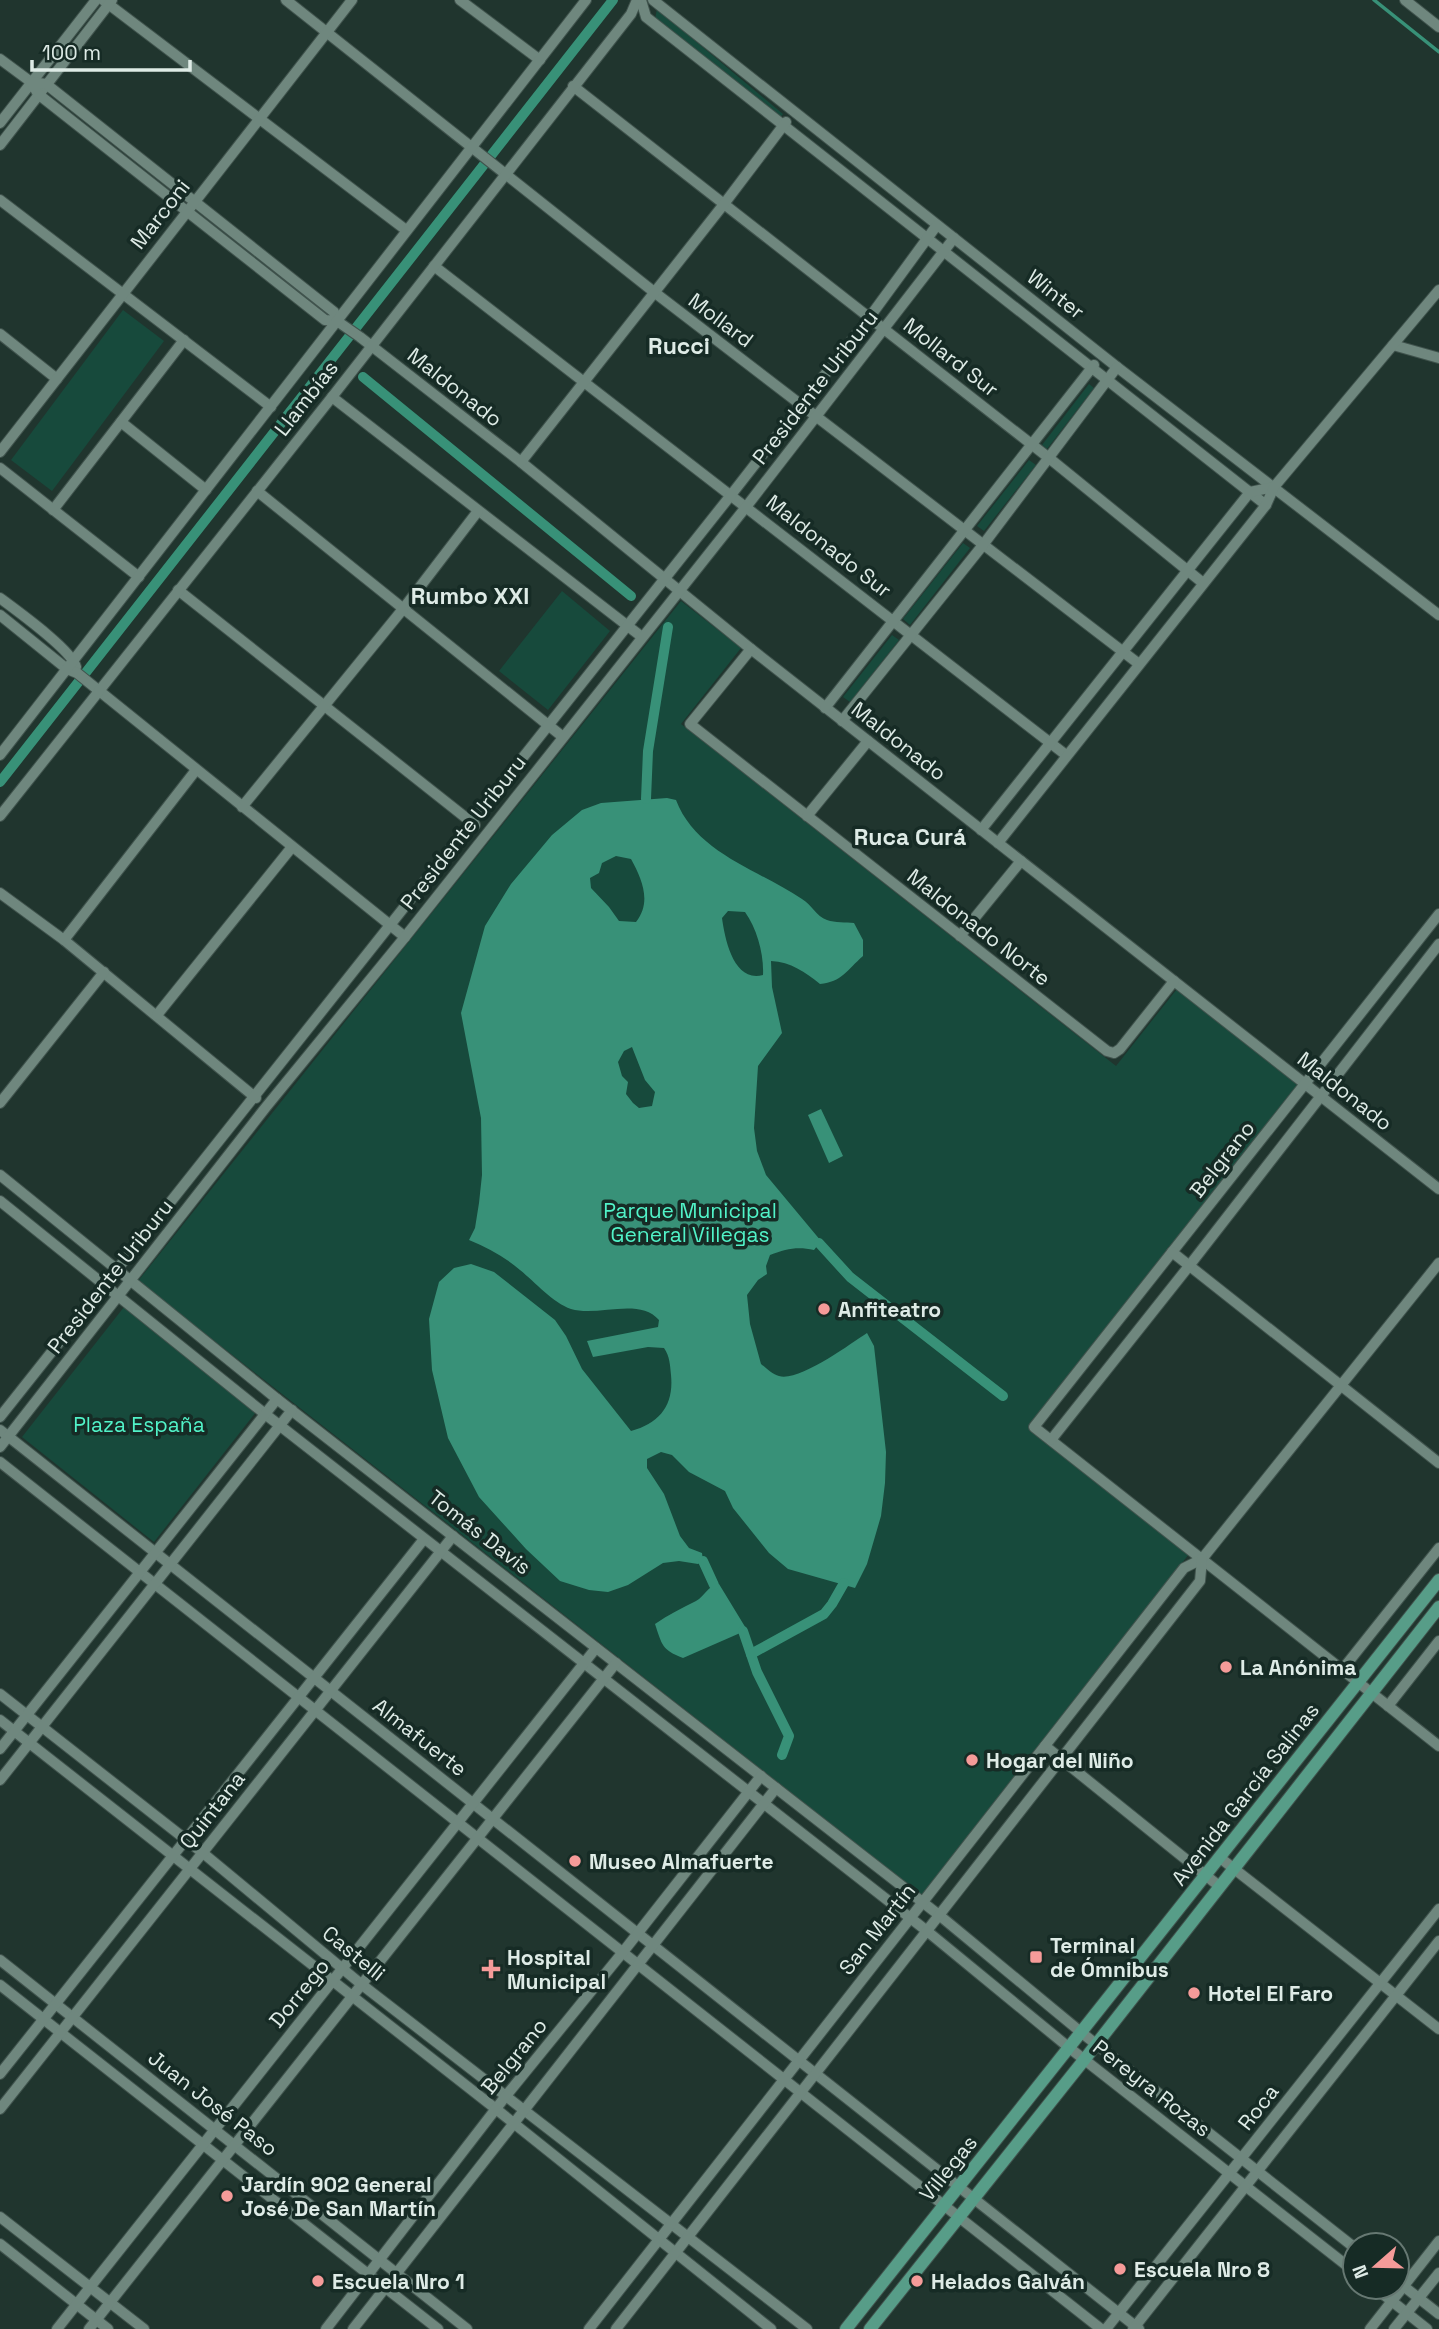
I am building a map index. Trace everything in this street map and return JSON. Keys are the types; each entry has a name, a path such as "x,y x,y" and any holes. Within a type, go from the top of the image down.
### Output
{"main road":[{"name":"Avenida García Salinas","path":"1082,2033 1439,1580"},
{"name":"Avenida García Salinas","path":"1097,2044 1439,1607"},
{"name":"Villegas","path":"846,2329 1082,2033"},
{"name":"Villegas","path":"870,2329 1097,2044"}],"street":[{"path":"0,123 96,0"},
{"name":"Mollard","path":"286,0 654,292 1139,664"},
{"name":"Marconi","path":"0,452 352,0"},
{"path":"460,0 540,60"},
{"name":"Llambías","path":"0,755 73,668 139,577 271,407 341,324 406,230 586,0"},
{"name":"Llambías","path":"0,816 93,687 178,590 332,397 631,14 639,0"},
{"name":"Winter","path":"639,0 646,18 1266,505"},
{"name":"Winter","path":"653,0 1117,367 1439,615"},
{"path":"1405,0 1439,27"},
{"path":"0,145 108,1 406,230"},
{"name":"Maldonado","path":"0,59 31,82 38,94 190,205"},
{"name":"Maldonado","path":"31,82 46,84 325,320 341,324 359,337 521,462 825,708 1439,1189"},
{"name":"Mollard Sur","path":"573,86 1049,458 1203,583"},
{"path":"521,462 794,112"},
{"path":"0,200 271,407"},
{"name":"Presidente Uriburu","path":"0,1417 731,495 869,318 937,225"},
{"name":"Presidente Uriburu","path":"0,1447 4,1433 131,1282 266,1107 405,937 746,507 954,238"},
{"name":"Maldonado Sur","path":"434,266 1066,755"},
{"path":"998,843 1266,505 1273,487 1439,290"},
{"path":"0,334 57,379"},
{"path":"53,510 184,340"},
{"path":"1394,345 1439,358"},
{"path":"825,708 1102,355"},
{"path":"842,721 983,545 1117,367"},
{"path":"332,397 642,637"},
{"path":"121,422 206,490"},
{"path":"0,468 139,577"},
{"path":"981,830 1250,492 1273,487"},
{"path":"257,491 563,737"},
{"path":"242,807 403,609 478,511"},
{"path":"178,590 486,833"},
{"path":"0,598 93,687 405,937"},
{"path":"0,615 73,668"},
{"name":"Maldonado Norte","path":"751,649 690,724 807,816 1107,1051 1114,1053 1120,1049 1174,981"},
{"path":"807,816 869,741"},
{"path":"64,940 196,770"},
{"path":"156,1015 292,847"},
{"path":"960,936 1021,861"},
{"path":"0,893 104,972 266,1107"},
{"name":"Belgrano","path":"1439,914 1034,1427 1051,1440 1439,944"},
{"path":"0,1103 104,972"},
{"name":"Tomás Davis","path":"0,1175 277,1399 939,1915"},
{"name":"Tomás Davis","path":"0,1201 265,1415 927,1931"},
{"path":"1172,1252 1439,1463"},
{"name":"San Martín","path":"589,2329 1184,1568 1202,1559 1439,1263"},
{"path":"0,1749 277,1399"},
{"path":"0,1780 292,1410"},
{"name":"Almafuerte","path":"4,1433 1136,2328"},
{"path":"1051,1440 1439,1746"},
{"name":"Almafuerte","path":"0,1462 1104,2329"},
{"name":"Quintana","path":"0,2109 453,1536"},
{"name":"Quintana","path":"0,2074 424,1539"},
{"path":"1342,1670 1439,1548"},
{"name":"San Martín","path":"616,2329 1200,1581 1202,1559"},
{"path":"1388,1706 1439,1641"},
{"name":"Dorrego","path":"57,2329 596,1648"},
{"name":"Dorrego","path":"93,2325 616,1663"},
{"name":"Castelli","path":"0,1694 186,1840 361,1984 807,2329"},
{"name":"Castelli","path":"0,1720 496,2109 771,2329"},
{"path":"1045,1746 1219,1886"},
{"name":"Belgrano","path":"326,2329 505,2097 761,1776"},
{"name":"Belgrano","path":"353,2329 776,1787"},
{"path":"1219,1857 1439,2029"},
{"name":"Roca","path":"1104,2329 1439,1909"},
{"name":"Pereyra Rozas","path":"939,1915 1082,2033 1341,2237"},
{"name":"Pereyra Rozas","path":"927,1931 1084,2060 1341,2261"},
{"name":"Roca","path":"1136,2328 1439,1941"},
{"name":"Juan José Paso","path":"0,1960 467,2329"},
{"name":"Juan José Paso","path":"0,1985 438,2329"},
{"path":"0,2217 144,2329"},
{"path":"1411,2271 1439,2242"},
{"path":"0,2244 77,2304 93,2325 108,2329"},
{"path":"1394,2329 1439,2273"},
{"path":"1411,2292 1439,2314"},
{"path":"1370,2329 1392,2301 1427,2329"}],"green space":[{"path":"657,9 783,114 778,121 655,19"},
{"path":"123,310 164,341 52,491 11,460"},
{"path":"1089,384 1094,388 1047,449 1042,445"},
{"path":"1029,460 1036,465 984,531 977,526"},
{"path":"963,543 970,548 910,625 903,619"},
{"path":"562,591 610,631 548,710 499,671"},
{"name":"Parque Municipal General Villegas","path":"681,601 741,648 681,724 1116,1066 1177,989 1298,1085 1029,1427 1189,1554 923,1896 138,1281"},
{"path":"892,635 899,640 850,702 843,697"},
{"name":"Plaza España","path":"124,1307 256,1412 154,1542 22,1437"}],"shaded area":[{"path":"667,798 676,800 685,818 713,847 802,899 823,918 833,922 854,923 863,940 863,956 844,974 828,983 820,984 797,968 771,961 772,987 782,1033 758,1066 754,1128 757,1151 766,1175 821,1241 814,1250 792,1249 770,1255 766,1266 767,1274 758,1280 747,1295 750,1324 761,1364 777,1375 788,1376 811,1368 867,1333 874,1346 886,1452 885,1483 881,1516 867,1564 855,1588 788,1569 769,1553 733,1508 725,1491 689,1472 672,1455 661,1452 647,1459 647,1468 664,1494 680,1536 689,1548 702,1553 703,1561 698,1564 679,1561 663,1563 628,1585 608,1592 589,1590 560,1581 526,1549 479,1497 448,1438 432,1370 429,1319 439,1282 454,1268 471,1264 494,1272 555,1320 582,1369 631,1431 657,1418 670,1395 670,1364 664,1348 648,1347 593,1357 587,1341 658,1327 659,1320 651,1313 629,1309 571,1309 551,1297 508,1261 469,1240 475,1228 482,1175 481,1118 461,1013 485,926 511,884 552,835 582,810 601,803","holes":["616,856 631,859 642,882 644,907 636,922 619,921 591,888 590,878 599,873 602,863","728,911 745,912 759,942 763,975 753,976 738,966 729,948 722,918","632,1047 645,1080 655,1092 652,1106 639,1108 626,1094 628,1082 622,1076 618,1062 624,1051"]},
{"path":"821,1109 843,1156 829,1163 808,1115"},
{"path":"719,1584 747,1630 683,1658 667,1649 661,1642 655,1624 696,1601"}],"waterway":[{"path":"0,782 613,0"},
{"path":"1374,0 1439,52"},
{"path":"363,377 631,596"},
{"path":"646,799 648,751 668,627"},
{"path":"819,1243 850,1277 1003,1396"},
{"path":"703,1561 714,1585"},
{"path":"751,1654 824,1614 844,1583"},
{"path":"743,1631 757,1672 789,1736 782,1755"}],"place":[{"name":"Anfiteatro","path":"824,1309"},
{"name":"La Anónima","path":"1226,1667"},
{"name":"Hogar del Niño","path":"972,1760"},
{"name":"Museo Almafuerte","path":"575,1861"},
{"name":"Terminal de Ómnibus","path":"1036,1957"},
{"name":"Hospital Municipal","path":"491,1969"},
{"name":"Hotel El Faro","path":"1194,1993"},
{"name":"Jardín 902 General José De San Martín","path":"227,2196"},
{"name":"Escuela Nro 8","path":"1120,2269"},
{"name":"Escuela Nro 1","path":"318,2281"},
{"name":"Helados Galván","path":"917,2281"}],"district":[{"name":"Rucci","path":"679,346"},
{"name":"Rumbo XXI","path":"470,596"},
{"name":"Ruca Curá","path":"910,837"}]}
